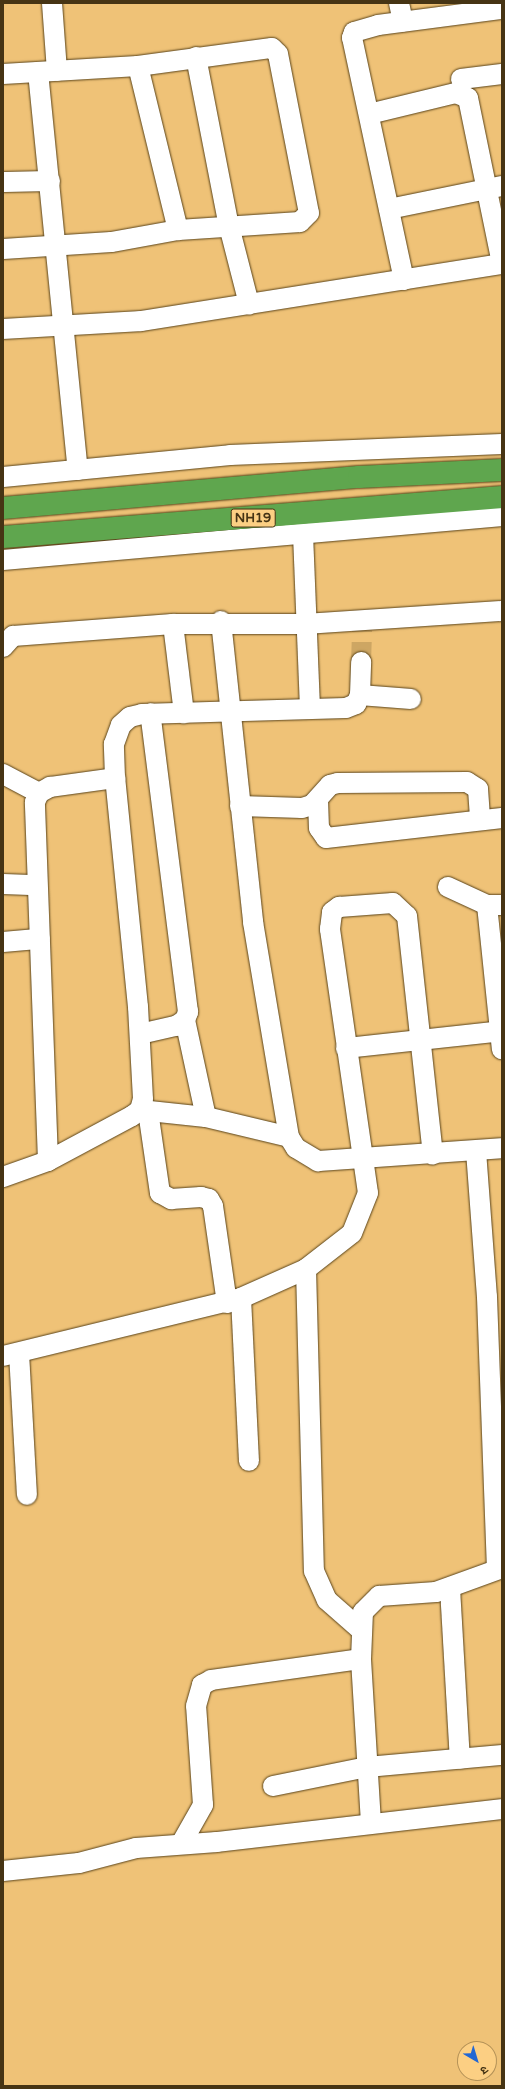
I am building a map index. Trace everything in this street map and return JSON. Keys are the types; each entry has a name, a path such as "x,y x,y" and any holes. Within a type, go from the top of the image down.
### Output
{"highway":[{"name":"NH19","path":"3,508 359,477 502,470"},
{"name":"NH19","path":"3,537 502,497"}],"street":[{"path":"52,3 47,71 50,181 78,470"},
{"path":"404,280 352,38 354,32 401,12 465,8 502,9"},
{"path":"3,74 138,66 268,46 276,50 309,213 305,220 178,230 128,240 57,247 3,250"},
{"path":"196,57 229,226 249,304"},
{"path":"138,66 178,230"},
{"path":"462,79 502,74"},
{"path":"3,329 141,321 502,264 494,187 465,95 456,93 369,114"},
{"path":"3,182 50,181"},
{"path":"389,209 494,187"},
{"path":"3,477 230,455 502,444"},
{"path":"3,560 502,516"},
{"path":"303,534 305,624 310,709"},
{"path":"3,647 13,636 173,624 221,621 305,624 363,624 502,611"},
{"path":"221,621 253,922 289,1137 296,1148 318,1161 365,1161 502,1148"},
{"path":"173,624 184,713"},
{"path":"249,1461 234,1301 214,1206 201,1197 171,1199 160,1193 144,1110 145,1089 116,778 116,733 130,717 150,714 346,708 356,704 360,695 361,662"},
{"path":"360,695 411,699"},
{"path":"150,714 188,1002 185,1020 206,1116"},
{"path":"3,774 39,793"},
{"path":"48,1161 34,814 39,793 50,787 116,778"},
{"path":"240,806 302,808 318,800 330,785 338,783 467,782 478,789 480,820"},
{"path":"318,800 319,828 326,838 502,818"},
{"path":"3,884 37,885"},
{"path":"346,1048 422,1039 501,1037 495,905 448,887"},
{"path":"27,1495 11,1355 234,1301 306,1269 333,1250 355,1228 368,1193 365,1161 346,1048 329,919 339,907 384,902 402,908 407,916 422,1039 433,1155"},
{"path":"3,942 40,939"},
{"path":"140,1034 176,1026 185,1020"},
{"path":"3,1177 48,1161 144,1110 206,1116 289,1137"},
{"path":"370,1823 360,1629 363,1612 379,1596 436,1592 500,1568 494,1298 476,1150"},
{"path":"306,1269 314,1571 327,1600 360,1629"},
{"path":"450,1588 460,1759"},
{"path":"182,1844 203,1805 196,1706 202,1685 211,1680 361,1658"},
{"path":"273,1786 367,1767 502,1755"},
{"path":"3,1871 79,1863 113,1852 502,1809"}],"tunnel":[{"path":"361,662 362,630"}]}
